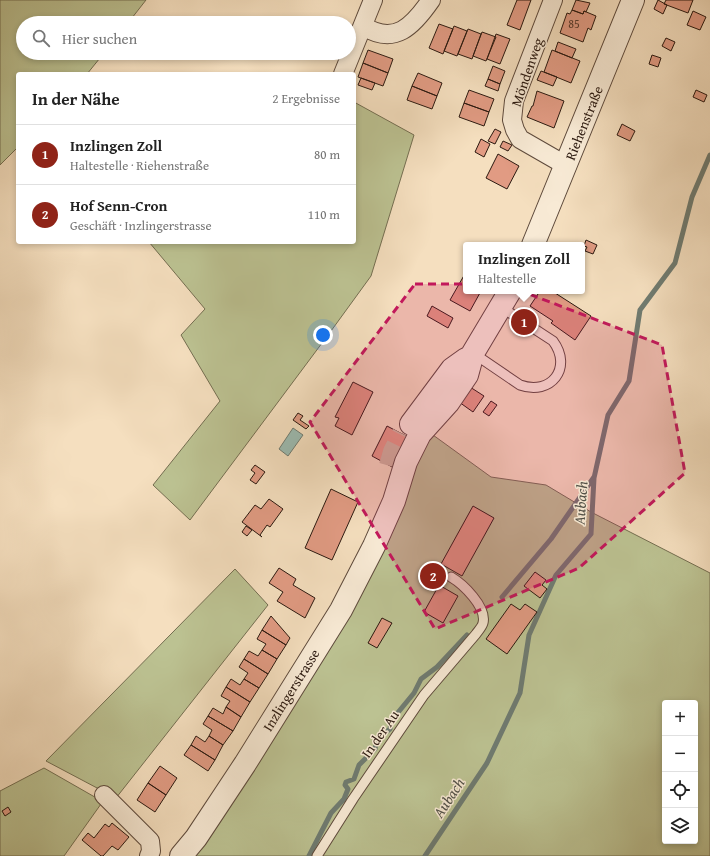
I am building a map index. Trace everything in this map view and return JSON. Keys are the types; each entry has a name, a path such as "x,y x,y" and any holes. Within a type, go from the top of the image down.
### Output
{"street":[{"path":"356,43 373,0"},
{"path":"363,26 374,33 389,36 405,29 421,14 431,0"},
{"name":"Möndenweg","path":"553,0 514,101 512,120 520,139 567,166"},
{"name":"Riehenstraße","path":"534,242 567,166 633,0"},
{"path":"344,72 349,60"},
{"path":"403,434 429,413 452,369 473,353 506,299"},
{"name":"Inzlingerstrasse","path":"181,856 196,838 241,770 341,610 374,546 414,445 429,413"},
{"name":"Inzlingerstrasse","path":"387,515 392,484 390,466"},
{"path":"104,795 150,841 151,851 149,856"}],"lane":[{"path":"473,353 520,385 528,388 546,386 558,374 561,365 559,348 506,299"},
{"name":"In der Au","path":"317,856 353,799 424,695 476,634 483,623 482,612 468,591 459,582 451,577"}],"highlighted area":[{"path":"415,284 503,284 662,345 685,473 579,568 435,629 310,422"}],"green space":[{"path":"0,0 146,0 133,16 16,16 16,60 98,60 89,72 16,72 16,149 0,165"},
{"path":"356,103 414,135 371,276 190,520 153,485 220,401 181,335 205,309 151,244 356,244"},
{"path":"433,435 491,477 546,485 591,512 710,573 710,856 190,856 232,799 417,451"},
{"path":"235,569 268,605 116,798 46,761"},
{"path":"44,768 100,800 101,804 64,856 0,856 0,791"}],"water":[{"path":"293,428 303,435 288,456 279,449"}],"building":[{"path":"517,0 531,0 520,30 507,25"},
{"path":"576,0 590,3 586,12 584,11 583,14 572,10"},
{"path":"658,0 667,5 663,14 654,9"},
{"path":"666,0 693,0 688,13 664,4"},
{"path":"572,10 583,14 584,11 596,16 591,30 588,28 583,42 560,33 567,13 570,14"},
{"path":"693,11 706,17 700,30 687,25"},
{"path":"439,24 453,29 443,54 429,48"},
{"path":"454,26 467,31 457,56 444,51"},
{"path":"468,29 481,34 472,59 458,54"},
{"path":"482,32 496,37 486,61 473,56"},
{"path":"496,34 510,39 500,64 487,59"},
{"path":"666,38 675,42 671,51 662,46"},
{"path":"558,42 576,49 572,58 555,51"},
{"path":"368,50 393,59 388,73 363,63"},
{"path":"552,50 580,61 571,83 544,72"},
{"path":"652,55 661,58 658,67 649,64"},
{"path":"363,63 388,73 383,86 358,77"},
{"path":"493,66 505,71 500,84 488,79"},
{"path":"541,71 557,77 553,86 537,80"},
{"path":"418,73 442,83 437,96 412,86"},
{"path":"361,78 375,83 372,90 358,85"},
{"path":"488,79 500,84 498,91 485,86"},
{"path":"412,86 437,96 432,109 407,100"},
{"path":"469,90 494,99 489,112 464,103"},
{"path":"696,90 707,95 704,102 693,97"},
{"path":"537,91 564,101 554,128 527,117 533,106"},
{"path":"464,103 489,112 484,126 459,117"},
{"path":"622,124 635,131 630,141 617,135"},
{"path":"495,129 501,132 495,144 488,141"},
{"path":"481,139 490,144 484,157 475,152"},
{"path":"503,141 512,145 508,151 500,147"},
{"path":"498,154 519,166 507,189 486,178"},
{"path":"586,240 597,245 593,254 585,251 587,247 585,246"},
{"path":"463,277 463,294 479,294 470,311 450,300"},
{"path":"538,294 557,294 591,316 575,340 551,323 553,321 530,306"},
{"path":"432,306 453,318 448,328 427,316"},
{"path":"353,382 373,392 352,435 335,426 339,418 335,417"},
{"path":"470,387 484,396 473,412 459,402"},
{"path":"491,401 497,405 489,416 483,412"},
{"path":"298,413 303,416 300,420 309,426 306,429 293,420"},
{"path":"387,426 410,438 394,468 372,456"},
{"path":"255,465 265,472 256,484 250,480 255,473 251,470"},
{"path":"331,489 358,502 332,560 305,548"},
{"path":"269,499 283,509 270,527 267,525 260,535 262,537 242,522 255,505 261,509"},
{"path":"473,506 494,518 462,576 441,564"},
{"path":"246,526 252,530 247,536 242,532"},
{"path":"279,568 296,579 293,585 315,598 305,618 277,601 283,592 269,583"},
{"path":"535,572 546,580 542,585 547,589 540,598 524,586"},
{"path":"439,585 458,596 443,623 424,612"},
{"path":"511,604 520,610 525,604 537,612 507,654 486,639"},
{"path":"271,616 290,638 286,645 262,630"},
{"path":"382,618 392,623 377,648 368,643"},
{"path":"262,630 286,645 277,659 262,650 266,644 257,639"},
{"path":"262,650 277,659 268,674 244,659 249,651 258,656"},
{"path":"244,659 268,674 259,688 244,679 248,673 239,667"},
{"path":"231,679 240,685 244,679 259,688 250,702 226,687"},
{"path":"226,687 250,702 241,717 226,707 230,701 221,696"},
{"path":"226,707 241,717 233,731 208,716 213,708 223,714"},
{"path":"208,716 233,731 223,745 209,736 212,730 203,724"},
{"path":"196,736 205,742 209,736 223,745 215,760 191,745"},
{"path":"191,745 215,760 208,771 184,755"},
{"path":"160,766 177,778 166,795 148,783"},
{"path":"148,783 166,795 155,812 137,800"},
{"path":"8,807 11,812 5,816 2,811"},
{"path":"112,823 129,837 118,850 112,846 103,856 101,856 82,840 88,833 94,838 105,824 109,827"}],"waterway":[{"name":"Aubach","path":"425,856 487,763 520,693 529,635 556,575 591,534 594,478 608,415 629,381 640,310 675,263 692,197 710,155"},
{"path":"502,597 551,539 594,477"},
{"path":"309,856 331,813 344,799 348,789 345,785 346,782 354,779 359,765 375,749 377,739 390,729 391,721 414,693 421,679 437,667 467,635"}],"tunnel":[{"path":"390,466 394,452 403,434"}],"place":[{"name":"Inzlingen Zoll","path":"524,322"},
{"name":"Hof Senn-Cron","path":"433,576"}]}
